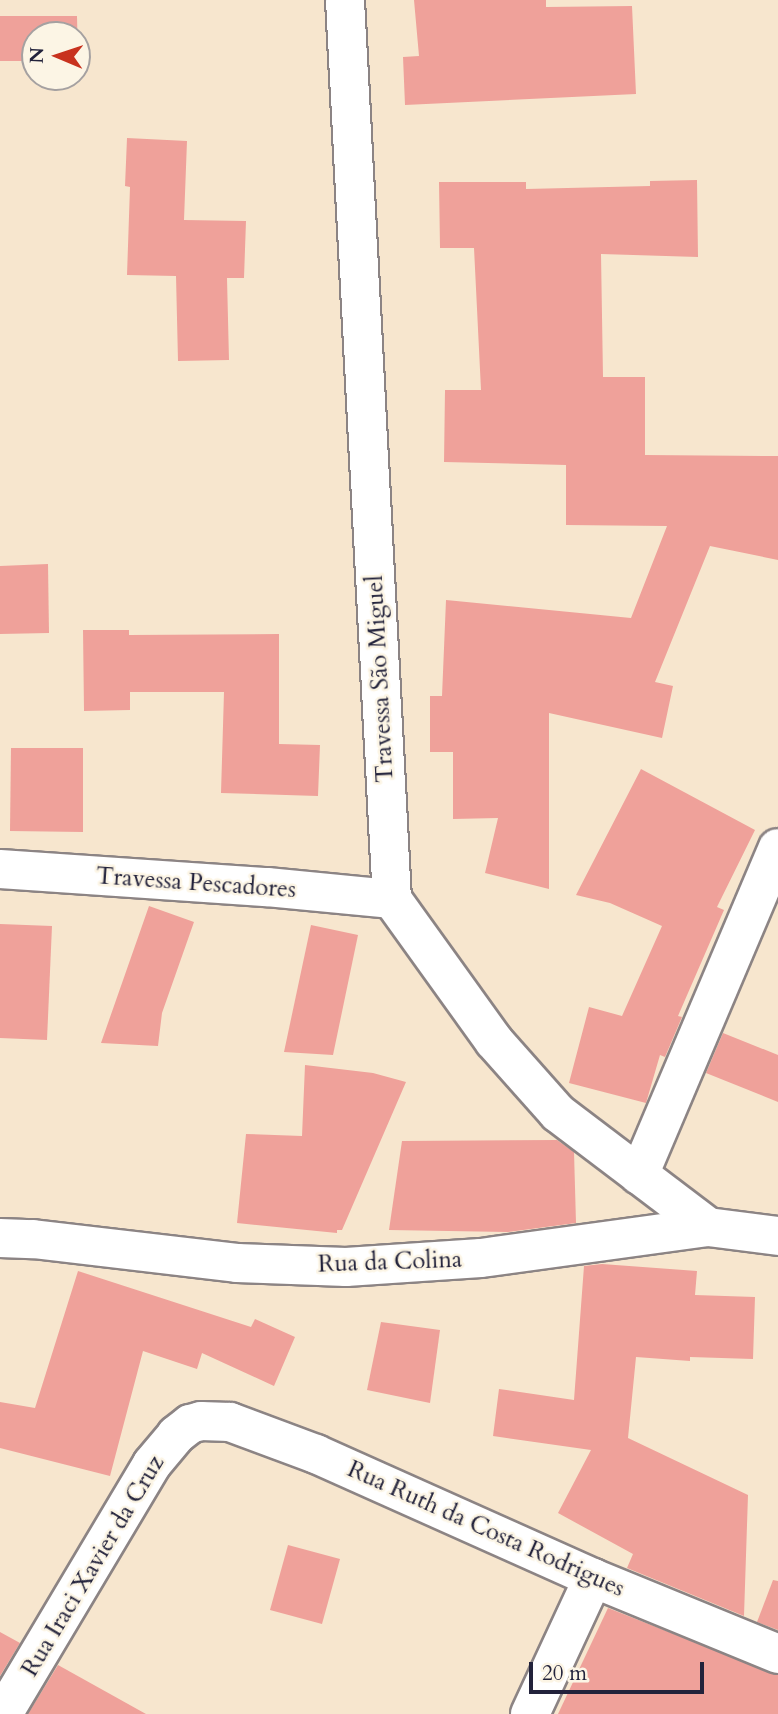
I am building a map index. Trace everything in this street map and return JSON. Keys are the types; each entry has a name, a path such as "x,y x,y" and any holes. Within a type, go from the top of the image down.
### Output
{"street":[{"name":"Travessa São Miguel","path":"345,0 392,899"},
{"path":"639,1175 778,848"},
{"name":"Travessa Pescadores","path":"0,869 267,887 392,899"},
{"path":"392,899 523,1076 558,1113 708,1227"},
{"name":"Rua da Colina","path":"0,1238 33,1239 237,1263 346,1267 481,1258 708,1227 778,1236"},
{"name":"Rua Ruth da Costa Rodrigues","path":"190,1424 201,1421 230,1422 316,1454 593,1578 778,1654"},
{"name":"Rua Iraci Xavier da Cruz","path":"3,1714 152,1464 176,1435 190,1424"},
{"path":"530,1714 593,1578"}],"building":[{"path":"414,0 546,0 546,7 632,6 636,94 405,105 403,57 419,56"},
{"path":"0,16 77,16 77,21 21,21 21,61 0,61"},
{"path":"127,138 187,141 184,220 246,221 244,278 227,278 229,360 178,361 176,276 127,275 130,187 125,186"},
{"path":"697,180 698,257 601,254 603,377 645,377 645,455 778,456 778,560 710,546 655,682 673,686 662,738 549,713 549,889 485,873 498,818 453,819 453,752 430,752 430,696 442,696 446,600 631,618 667,526 566,525 566,465 444,462 445,390 481,390 474,248 440,248 439,182 526,182 526,189 650,186 650,181"},
{"path":"48,564 49,633 0,634 0,566"},
{"path":"83,630 129,630 129,635 279,634 279,744 320,745 318,796 221,793 224,692 130,692 130,710 84,711"},
{"path":"11,748 83,748 83,832 10,831"},
{"path":"641,769 755,830 717,907 724,910 678,1016 682,1017 665,1057 660,1055 646,1103 569,1083 589,1007 622,1016 662,926 610,903 576,895"},
{"path":"149,906 194,922 162,1013 158,1046 101,1043"},
{"path":"0,924 52,926 47,1040 0,1038"},
{"path":"311,925 358,935 333,1055 284,1052"},
{"path":"723,1033 778,1055 778,1102 706,1073"},
{"path":"305,1065 373,1073 406,1082 342,1230 337,1230 337,1233 237,1223 246,1134 302,1136"},
{"path":"557,1140 574,1152 576,1223 508,1232 389,1230 402,1141"},
{"path":"602,1264 697,1271 695,1295 755,1297 753,1359 690,1357 690,1361 636,1357 628,1438 748,1495 744,1616 627,1568 633,1554 558,1513 591,1450 493,1436 499,1389 574,1400 584,1266"},
{"path":"78,1271 251,1327 255,1319 295,1337 274,1386 202,1353 197,1369 143,1351 110,1476 0,1448 0,1402 35,1408"},
{"path":"381,1322 440,1330 430,1403 367,1390"},
{"path":"288,1545 340,1559 322,1624 270,1610"},
{"path":"773,1580 778,1581 778,1630 757,1622"},
{"path":"608,1608 778,1675 778,1714 558,1714"},
{"path":"0,1632 20,1643 0,1676"},
{"path":"58,1665 146,1714 28,1714"}]}
